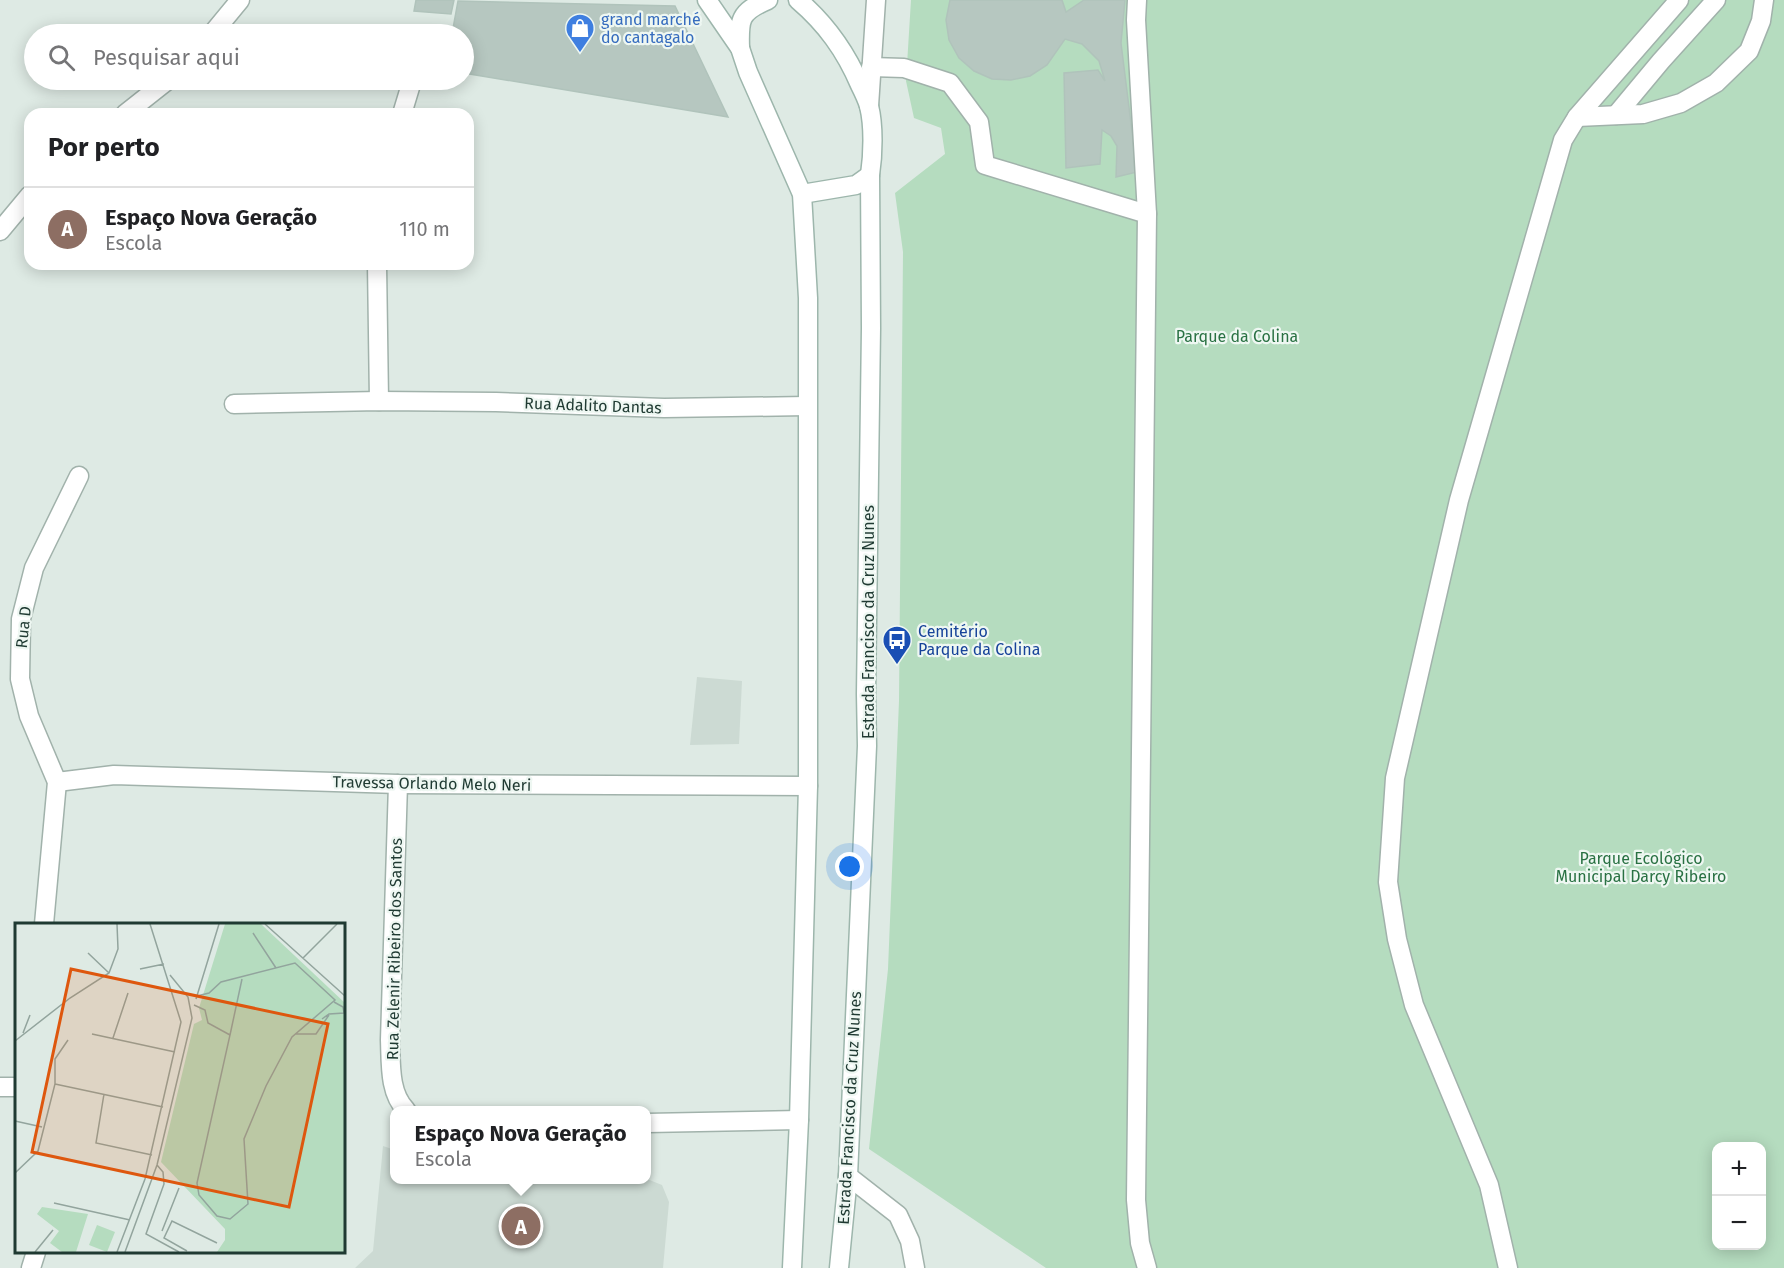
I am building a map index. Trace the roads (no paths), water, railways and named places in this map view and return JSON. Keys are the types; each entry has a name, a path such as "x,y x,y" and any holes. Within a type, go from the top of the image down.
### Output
{"street":[{"path":"220,24 240,0"},
{"path":"707,0 740,48 748,72 802,194 808,298 808,786 799,1120 792,1268"},
{"path":"740,48 740,24 744,14 768,0"},
{"name":"Estrada Francisco da Cruz Nunes","path":"798,0 818,17 841,46 869,106 872,155 870,175 871,328 867,746 848,1176 838,1268"},
{"path":"869,106 876,0"},
{"path":"1137,0 1136,20 1147,214 1136,1200 1140,1243 1147,1268"},
{"path":"1508,1268 1489,1185 1414,1005 1397,939 1388,882 1395,778 1459,500 1563,140 1576,117 1679,0"},
{"path":"1616,115 1716,0"},
{"path":"1576,117 1643,114 1681,103 1716,82 1749,51 1761,21 1764,0"},
{"path":"872,67 904,68 950,83 979,122 985,165 1147,214"},
{"path":"133,108 155,90"},
{"path":"404,108 409,90"},
{"path":"802,194 848,188 870,175"},
{"path":"0,231 24,202"},
{"path":"377,270 379,401"},
{"name":"Rua Adalito Dantas","path":"234,404 379,401 496,402 664,408 807,406"},
{"name":"Rua D","path":"57,782 29,716 20,679 21,619 34,568 79,476"},
{"name":"Travessa Orlando Melo Neri","path":"57,782 114,774 398,784 808,786"},
{"path":"44,923 57,782"},
{"name":"Rua Zelenir Ribeiro dos Santos","path":"398,784 390,1040 392,1075 397,1101 402,1106"},
{"path":"0,1087 15,1088"},
{"path":"651,1123 799,1120"},
{"path":"848,1176 898,1215 910,1241 915,1268"},
{"path":"31,1268 35,1253"}],"place":[{"name":"grand marché do cantagalo","path":"580,54"},
{"name":"Cemitério Parque da Colina","path":"897,666"},
{"name":"Espaço Nova Geração","path":"521,1226"}],"park label":[{"name":"Parque da Colina","path":"1237,336"},
{"name":"Parque Ecológico Municipal Darcy Ribeiro","path":"1641,867"}]}
